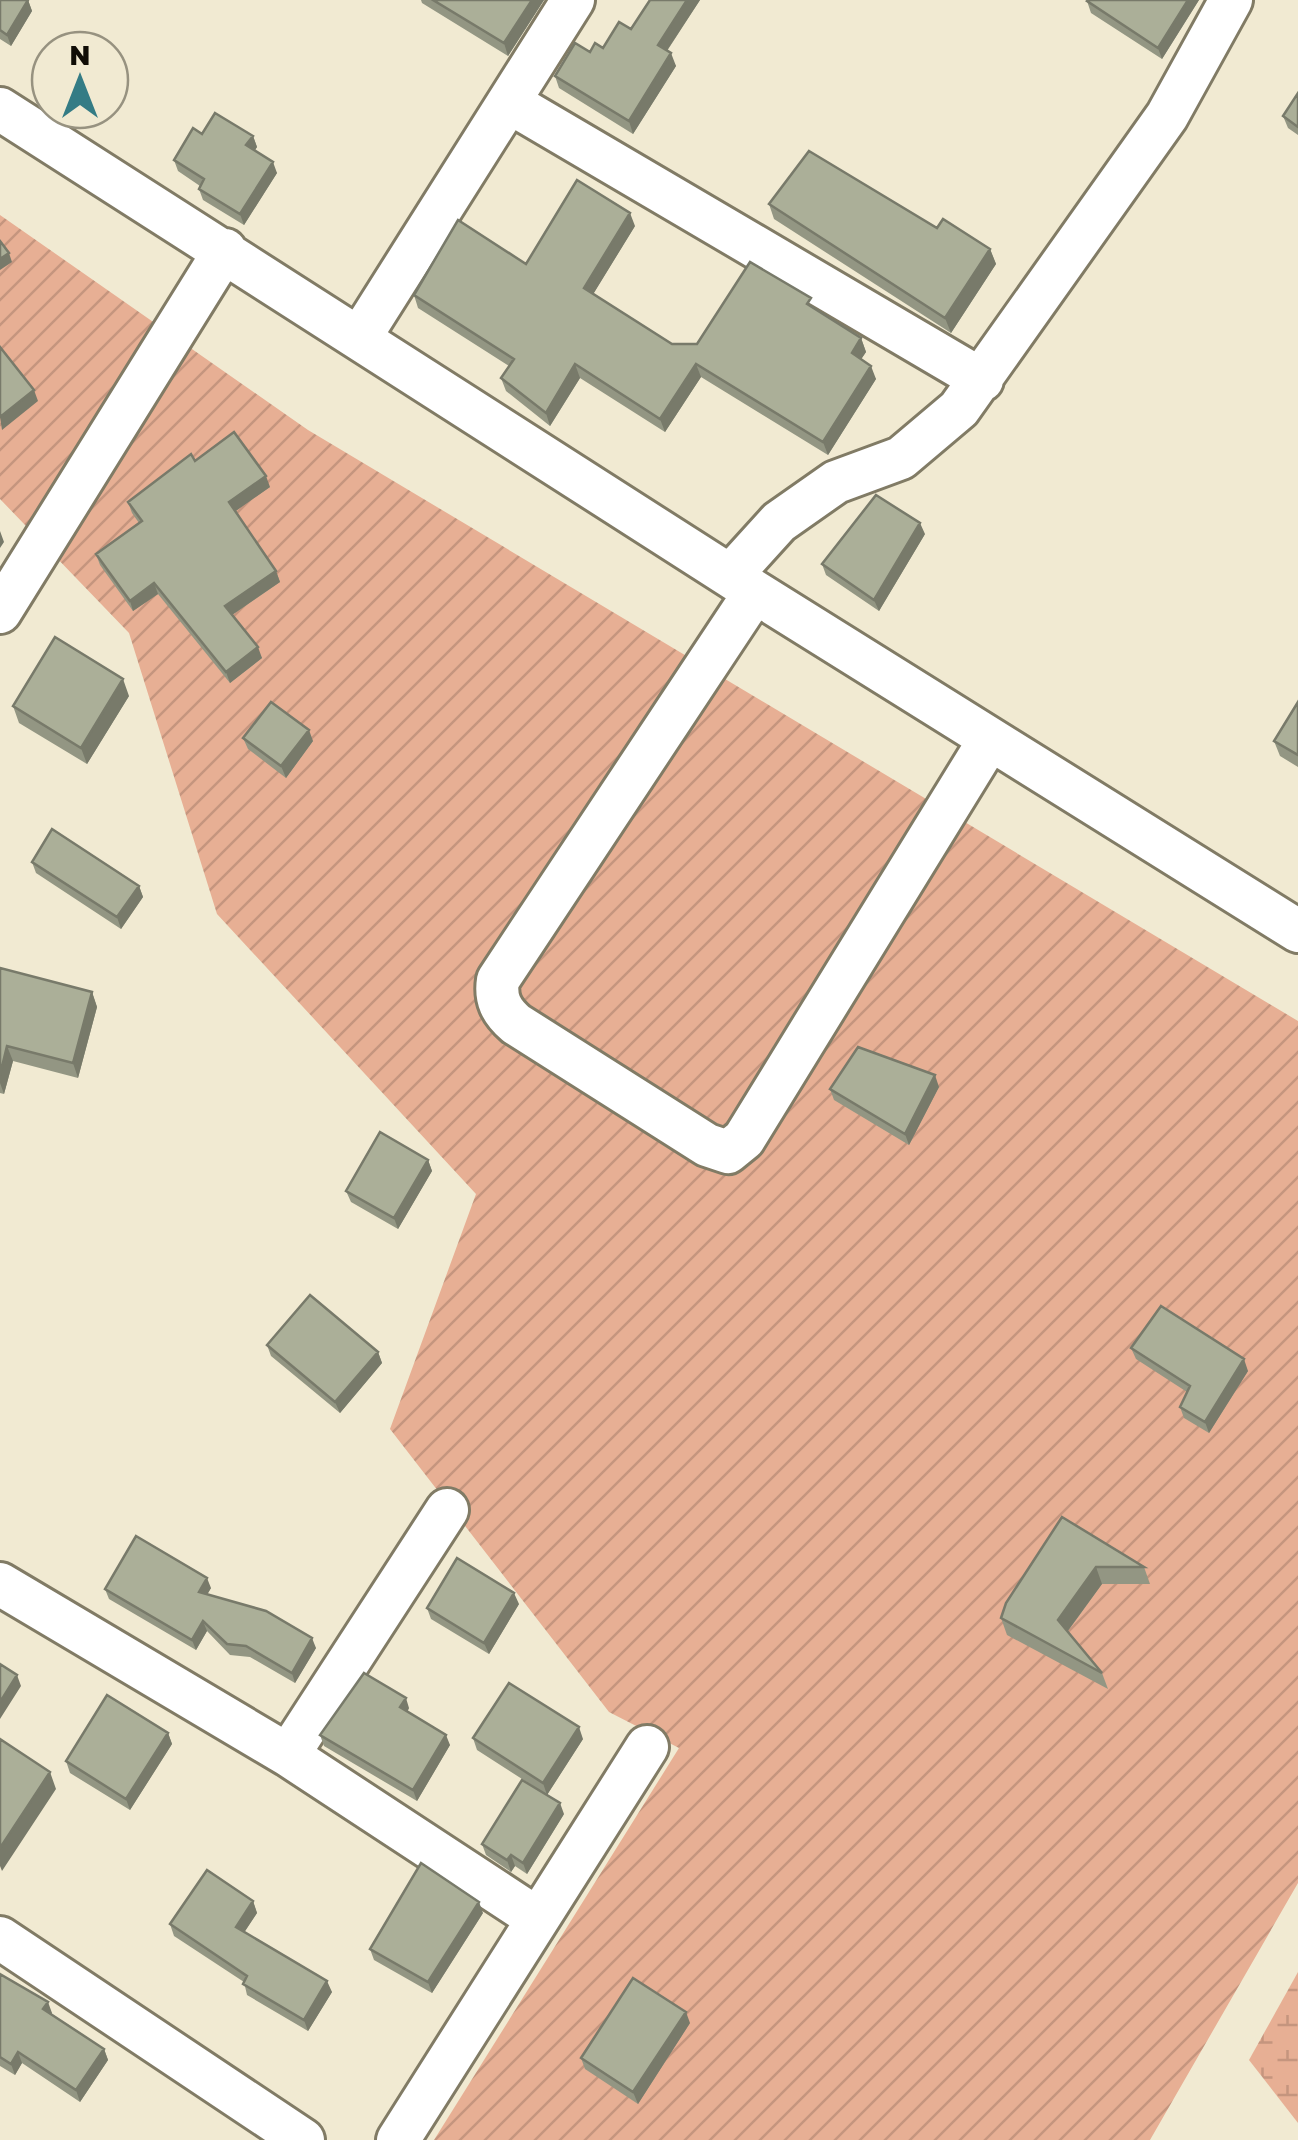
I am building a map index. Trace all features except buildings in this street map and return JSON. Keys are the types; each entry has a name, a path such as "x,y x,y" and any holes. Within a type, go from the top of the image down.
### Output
{"street":[{"path":"360,338 573,0"},
{"path":"990,739 744,1139 728,1152 707,1144 504,1014 496,991 498,980 779,522 836,482 900,458 960,409 1167,116 1232,0"},
{"path":"509,102 982,380"},
{"path":"0,109 742,584 1298,931"},
{"path":"0,612 225,250"},
{"path":"288,1754 448,1510"},
{"path":"0,1584 288,1754 538,1919"},
{"path":"398,2140 647,1747"},
{"path":"0,1938 303,2140"}],"green space":[{"path":"0,215 308,430 1298,1021 1298,1883 1150,2140 434,2140 679,1748 609,1712 390,1429 476,1194 217,914 129,633 0,499"},
{"path":"1298,1972 1298,2123 1249,2060"}]}
